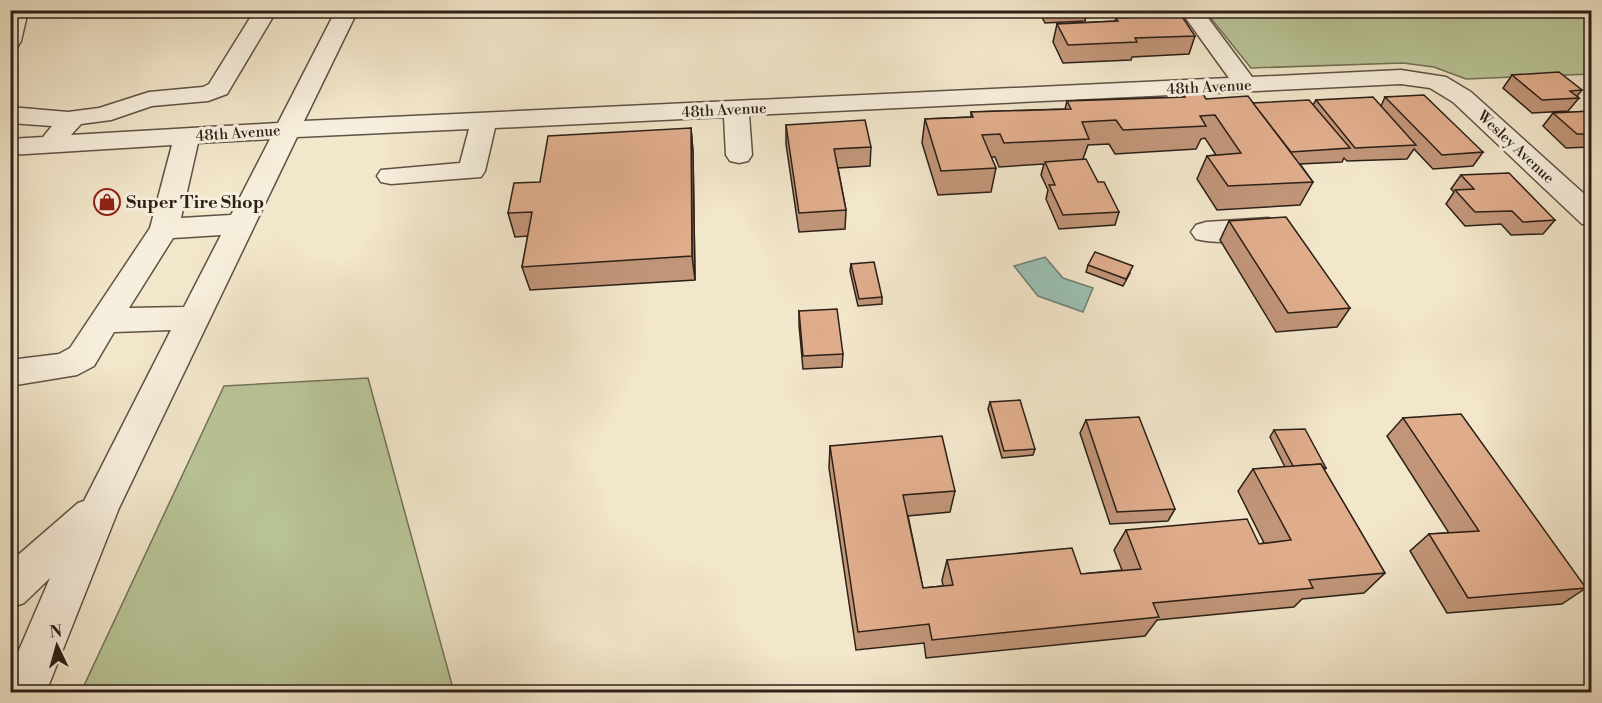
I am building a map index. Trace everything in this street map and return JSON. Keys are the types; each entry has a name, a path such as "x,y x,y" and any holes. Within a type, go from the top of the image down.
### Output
{"street":[{"path":"10,11 18,10 10,40"},
{"path":"10,115 69,120 102,115 149,99 208,94 218,88 266,10"},
{"path":"24,693 100,507 347,10"},
{"path":"1191,10 1246,85"},
{"name":"48th Avenue","path":"10,147 286,130 1401,77 1437,82"},
{"name":"Wesley Avenue","path":"1437,82 1462,97 1592,217"},
{"path":"736,109 739,155"},
{"path":"51,145 69,120"},
{"path":"391,176 471,171 484,121"},
{"path":"10,373 65,366 82,357 164,229 186,136"},
{"path":"164,229 240,224"},
{"path":"1206,232 1291,227"},
{"path":"105,321 193,318"},
{"path":"10,589 100,507"}],"green space":[{"path":"1205,11 1591,11 1591,74 1466,79 1434,67 1403,63 1251,68"},
{"path":"368,378 454,692 81,692 224,386"}],"water":[{"path":"1045,257 1063,278 1093,288 1083,312 1038,296 1014,266"}],"building":[{"path":"1181,15 1195,36 1135,38 1137,42 1068,45 1057,24 1118,21 1116,18"},
{"path":"1559,72 1582,90 1570,91 1579,98 1542,100 1512,75"},
{"path":"1203,94 1206,99 1248,96 1313,182 1228,186 1207,156 1241,153 1215,115 1200,116 1206,126 1123,130 1116,120 1082,122 1089,139 1004,143 1000,134 982,135 996,168 941,171 925,119 973,117 971,112 1071,109 1067,101 1185,97 1184,95"},
{"path":"1424,95 1483,152 1442,155 1385,97"},
{"path":"1373,97 1416,145 1355,148 1316,100"},
{"path":"1309,100 1350,148 1291,152 1253,103"},
{"path":"1592,111 1592,134 1577,134 1553,113"},
{"path":"865,120 871,147 834,149 846,210 799,213 786,125"},
{"path":"691,128 692,256 522,267 532,212 508,213 514,183 540,182 548,136"},
{"path":"1086,159 1098,182 1104,182 1119,212 1063,215 1049,185 1055,185 1045,162"},
{"path":"1509,173 1555,220 1523,222 1512,211 1475,212 1455,190 1474,189 1461,175"},
{"path":"1286,217 1350,308 1288,313 1229,221"},
{"path":"1095,252 1133,266 1126,279 1088,265"},
{"path":"874,262 882,297 859,299 851,264"},
{"path":"837,309 843,354 803,356 799,311"},
{"path":"1020,400 1035,449 1004,451 990,402"},
{"path":"1461,414 1586,588 1468,598 1429,534 1479,531 1403,418"},
{"path":"1139,417 1175,509 1117,512 1086,420"},
{"path":"1305,429 1326,468 1321,464 1293,466 1274,430"},
{"path":"942,436 955,491 903,495 923,588 953,585 947,560 1072,548 1081,574 1141,569 1126,530 1247,519 1259,544 1291,540 1253,469 1321,464 1385,573 1309,580 1313,588 1153,603 1159,617 932,640 929,624 858,632 830,446"}],"place":[{"name":"Super Tire Shop","path":"107,202"}]}
